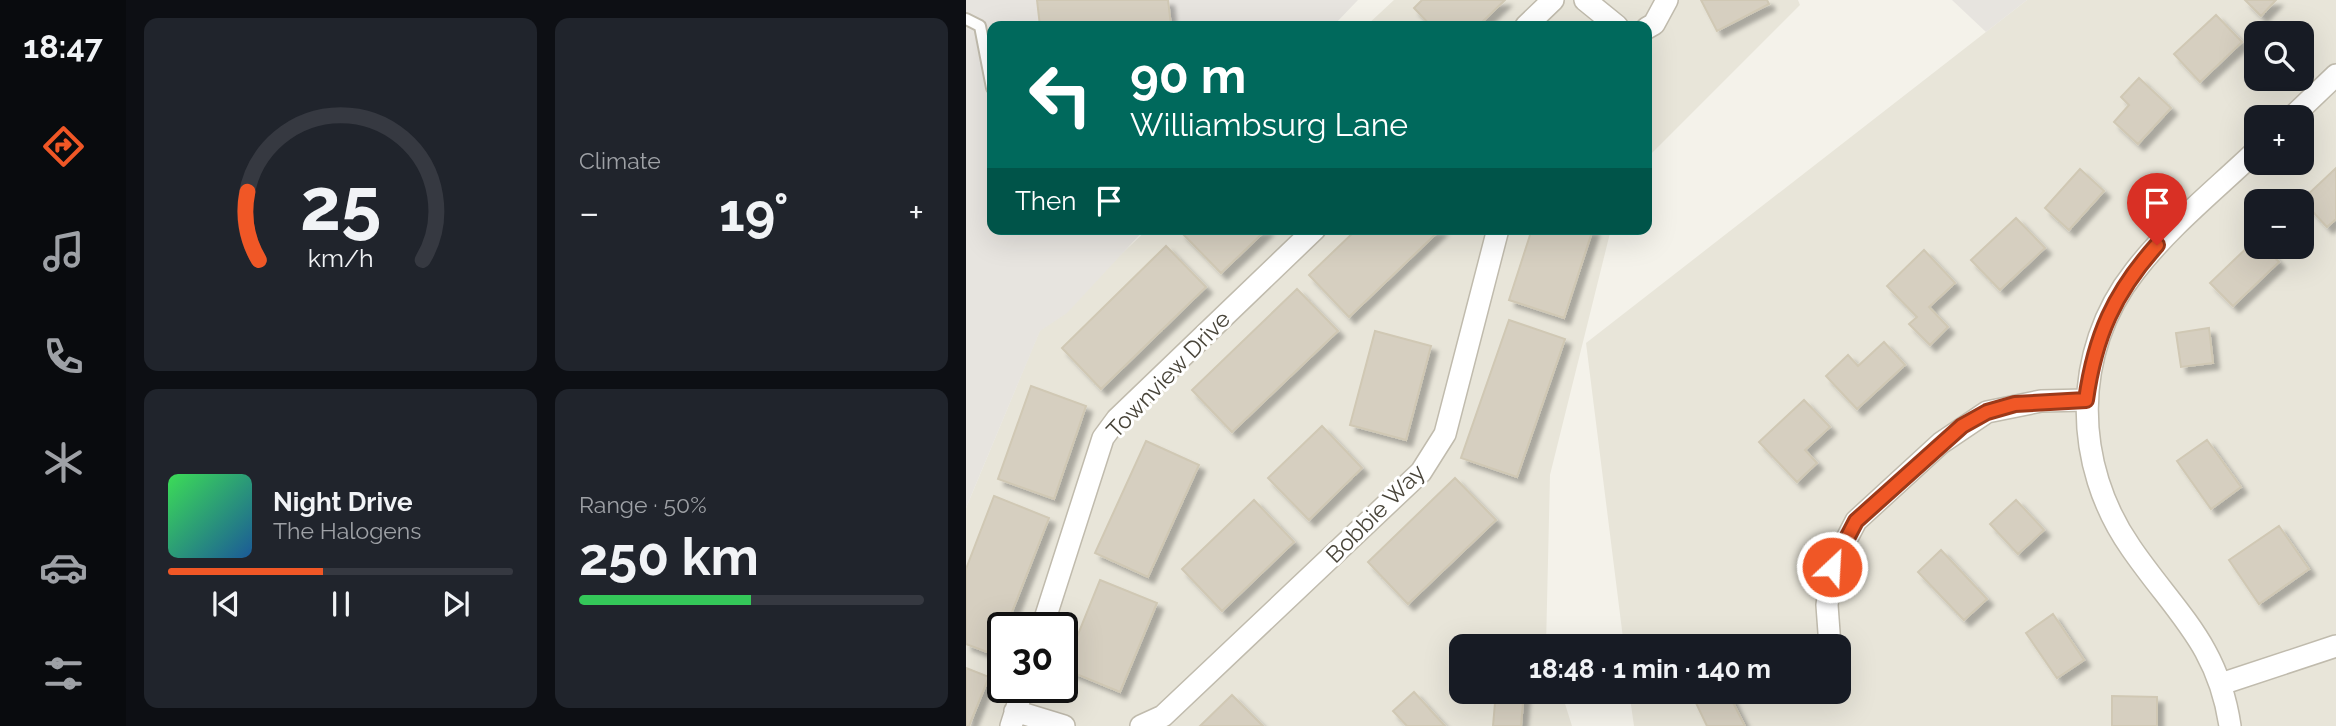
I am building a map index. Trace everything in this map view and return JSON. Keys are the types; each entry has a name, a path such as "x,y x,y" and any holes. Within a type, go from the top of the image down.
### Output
{"street":[{"path":"1531,21 1553,0"},
{"path":"1585,0 1611,21"},
{"path":"1652,25 1667,0"},
{"path":"2305,105 2336,75"},
{"path":"2230,726 2221,684 2208,650 2130,547 2106,505 2087,445 2086,400 2098,337 2133,272 2157,245 2244,162"},
{"name":"Townview Drive","path":"1047,612 1103,438 1117,419 1309,235"},
{"name":"Bobbie Way","path":"1141,726 1163,716 1420,472 1446,435 1496,235"},
{"path":"1829,634 1827,605 1832,567 1856,521 1941,443 1987,412 2041,401 2086,400"},
{"path":"2221,684 2336,646"},
{"path":"1013,719 1064,726"}],"lane":[{"path":"966,19 980,26 987,62"}],"shaded area":[{"path":"966,0 1358,0 1338,21 987,21 987,235 1139,235 1067,313 1040,331 966,508"},
{"path":"1394,0 1798,0 1800,5 1652,153 1652,21 1371,21"},
{"path":"1952,0 2027,0 1986,32"},
{"path":"2027,0 2336,0 2336,726 1634,726 1631,704 1851,704 1851,634 1622,634 1586,343"},
{"path":"1142,235 1610,235 1550,475 1546,634 1449,634 1449,704 1565,704 1572,726 966,726 966,508 1040,330"}],"building":[{"path":"1037,0 1168,0 1170,21 1039,21"},
{"path":"1422,0 1505,0 1483,21 1426,21 1414,8"},
{"path":"1701,0 1767,0 1769,4 1717,31"},
{"path":"2245,0 2276,0 2261,16"},
{"path":"2216,15 2242,42 2200,82 2174,54"},
{"path":"2139,78 2171,108 2138,144 2114,122 2129,105 2121,97"},
{"path":"2336,168 2336,219 2327,227 2314,213 2314,189"},
{"path":"2080,169 2104,191 2069,230 2045,208"},
{"path":"2016,218 2045,248 2000,290 1971,260"},
{"path":"1184,235 1261,235 1221,273"},
{"path":"1351,235 1435,235 1349,317 1309,275"},
{"path":"1530,235 1591,235 1564,318 1509,300"},
{"path":"1166,246 1206,287 1101,389 1062,348"},
{"path":"1924,250 1955,283 1929,307 1948,327 1930,345 1909,324 1917,317 1887,286"},
{"path":"2244,250 2244,259 2276,259 2279,262 2233,306 2210,283"},
{"path":"1297,289 1338,331 1232,432 1192,390"},
{"path":"1509,320 1565,339 1517,477 1461,458"},
{"path":"2209,328 2213,363 2181,367 2176,333"},
{"path":"1375,331 1431,346 1406,440 1350,425"},
{"path":"1884,342 1905,365 1857,409 1826,376 1848,355 1858,366"},
{"path":"1031,386 1086,406 1054,499 998,479"},
{"path":"1804,400 1830,427 1805,450 1817,463 1797,482 1759,442"},
{"path":"1322,426 1362,468 1309,520 1268,478"},
{"path":"2207,440 2241,487 2211,509 2177,461"},
{"path":"1146,441 1199,465 1148,577 1095,553"},
{"path":"1455,478 1496,520 1408,604 1368,562"},
{"path":"994,496 1049,518 1012,612 987,612 987,652 966,644 966,569"},
{"path":"1254,500 1294,542 1222,611 1182,569"},
{"path":"2016,500 2044,530 2018,554 1990,524"},
{"path":"2279,526 2309,569 2259,604 2229,560"},
{"path":"1941,550 1987,599 1964,620 1918,572"},
{"path":"1100,580 1157,603 1120,692 1078,675 1078,634"},
{"path":"2053,614 2084,660 2057,678 2026,633"},
{"path":"966,668 987,676 987,682 969,726 966,726"},
{"path":"1414,692 1445,726 1407,726 1393,711"},
{"path":"1232,695 1263,726 1200,726"},
{"path":"2112,696 2157,697 2157,726 2112,726"},
{"path":"1495,704 1523,704 1521,726 1493,726"},
{"path":"1696,704 1734,704 1745,726 1707,726"}],"route":[{"path":"1832,567 1841,544 1856,521 1962,426 1987,412 2015,404 2086,400 2098,337 2133,272 2157,245"}]}
